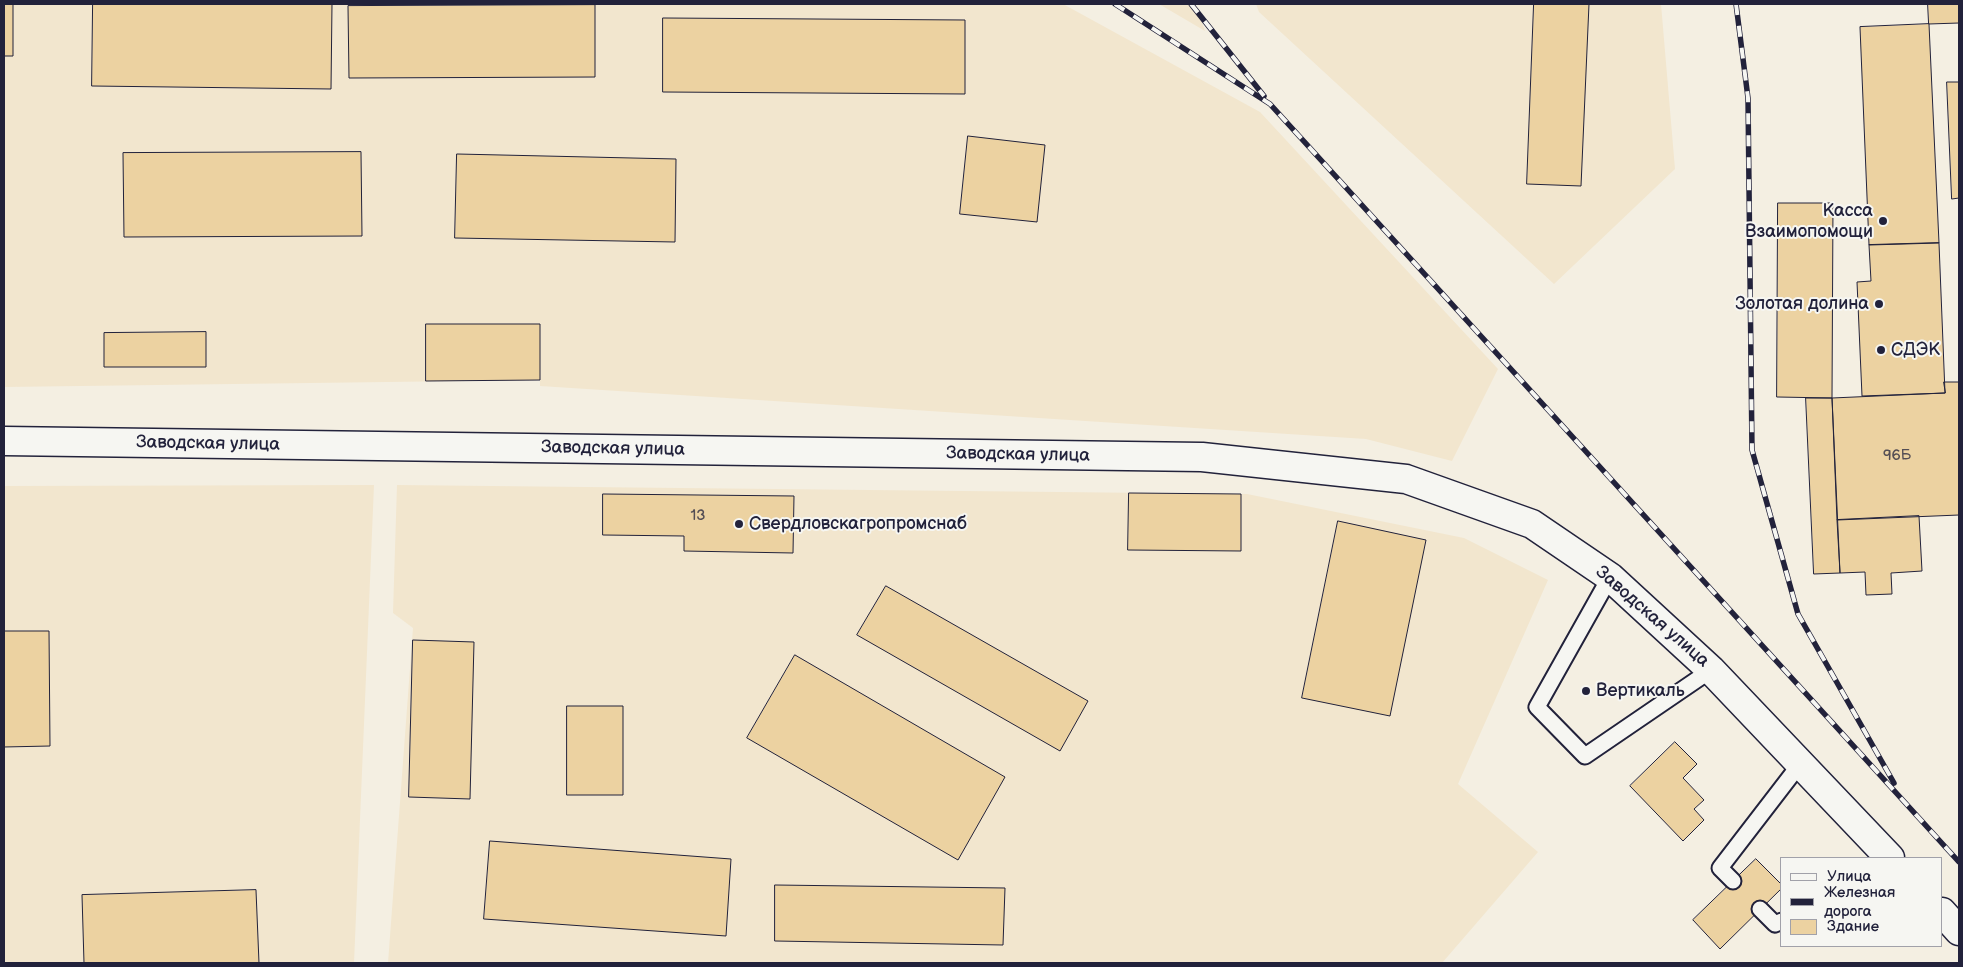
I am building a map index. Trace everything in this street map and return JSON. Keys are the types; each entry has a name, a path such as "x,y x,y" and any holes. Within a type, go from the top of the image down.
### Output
{"street":[{"name":"Заводская улица","path":"4,441 1202,457 1406,479 1532,524 1610,577 1711,670 1889,857"},
{"path":"1943,913 1959,931"}],"lane":[{"path":"1610,577 1537,707 1585,756 1711,670"},
{"path":"1733,881 1720,868 1800,764"},
{"path":"1760,909 1775,924 1780,922"}],"shaded area":[{"path":"4,4 1063,4 1260,112 1498,369 1452,461 1366,439 540,386 540,380 4,387"},
{"path":"1159,4 1195,4 1205,31"},
{"path":"1256,4 1661,4 1675,169 1554,284 1259,12"},
{"path":"374,485 354,963 4,963 4,486"},
{"path":"397,485 1247,494 1464,538 1548,580 1458,784 1538,852 1442,963 388,963 413,628 393,613"}],"building":[{"path":"4,4 13,4 13,56 4,56"},
{"path":"93,4 332,4 331,89 92,86"},
{"path":"1534,4 1589,4 1581,186 1527,184"},
{"path":"1928,4 1959,4 1959,23 1929,24"},
{"path":"595,5 595,77 349,78 348,6"},
{"path":"663,18 965,20 965,94 663,92"},
{"path":"1929,24 1939,243 1869,245 1860,27"},
{"path":"1947,82 1959,82 1959,198 1952,199"},
{"path":"968,136 1045,145 1037,222 960,214"},
{"path":"361,152 362,236 124,237 123,153"},
{"path":"457,154 676,159 675,242 455,238"},
{"path":"1778,203 1833,203 1832,398 1777,397"},
{"path":"1939,243 1945,393 1862,396 1857,282 1871,281 1869,245"},
{"path":"426,324 540,324 540,380 426,381"},
{"path":"206,332 206,367 104,367 104,333"},
{"path":"1944,382 1959,382 1959,515 1837,520 1832,398 1945,393"},
{"path":"1806,398 1832,398 1840,573 1814,574"},
{"path":"1129,493 1241,494 1241,551 1128,550"},
{"path":"603,494 794,496 793,553 684,551 684,536 603,535"},
{"path":"1919,516 1922,571 1891,573 1892,594 1866,595 1865,572 1840,573 1837,520"},
{"path":"1338,521 1426,540 1390,716 1302,698"},
{"path":"886,586 1088,701 1060,751 857,635"},
{"path":"4,631 49,631 50,746 4,747"},
{"path":"413,640 474,642 470,799 409,797"},
{"path":"795,655 1005,777 958,860 747,738"},
{"path":"567,706 623,706 623,795 567,795"},
{"path":"1675,742 1697,764 1683,778 1704,800 1694,809 1704,820 1683,841 1630,786"},
{"path":"490,841 731,859 726,936 484,919"},
{"path":"1756,859 1780,883 1780,890 1720,949 1693,920"},
{"path":"775,885 1005,888 1003,945 775,941"},
{"path":"256,890 259,963 84,963 82,895"}],"railway":[{"path":"1115,4 1270,104 1959,862"},
{"path":"1191,4 1264,96"},
{"path":"1736,4 1748,98 1752,450 1798,614 1894,783"}],"place":[{"name":"Касса Взаимопомощи","path":"1883,221"},
{"name":"Золотая долина","path":"1879,304"},
{"name":"СДЭК","path":"1881,350"},
{"name":"Свердловскагропромснаб","path":"739,524"},
{"name":"Вертикаль","path":"1586,691"}]}
